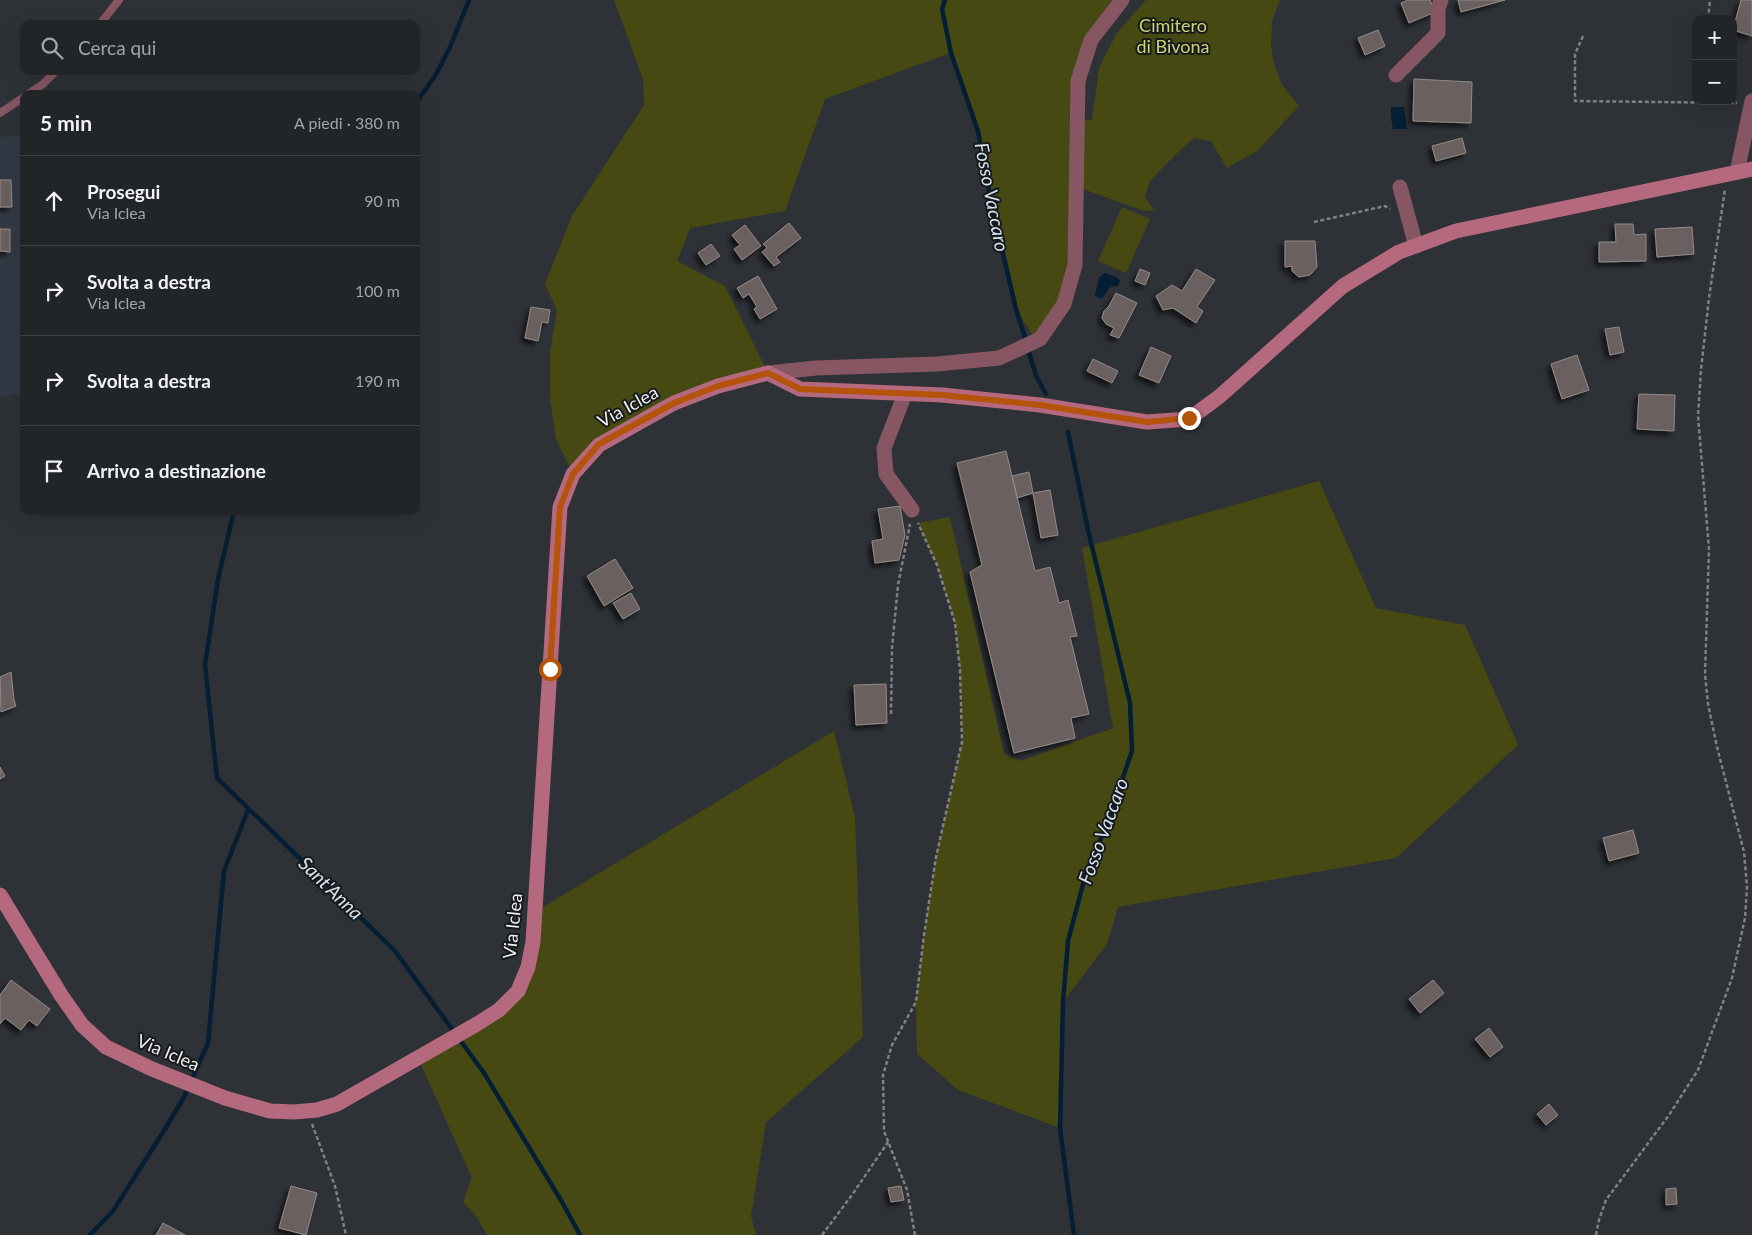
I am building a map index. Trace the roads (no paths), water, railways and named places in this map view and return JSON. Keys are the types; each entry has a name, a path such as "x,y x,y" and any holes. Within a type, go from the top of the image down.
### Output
{"street":[{"path":"768,373 816,368 937,364 999,358 1040,339 1064,304 1076,265 1078,82 1091,40 1122,0"},
{"path":"1396,75 1438,33 1438,9 1441,0"},
{"path":"1732,172 1752,102"},
{"path":"768,373 800,389 942,395 1040,405 1147,422 1189,418 1228,389 1342,286 1399,252 1456,230 1752,169"},
{"path":"1400,187 1416,246"},
{"name":"Via Iclea","path":"2,903 82,1025 106,1047 159,1072 214,1092 225,1098 270,1111 294,1112 317,1110 337,1104 442,1045 499,1010 518,991 528,967 533,942 560,507 573,474 599,444 674,403 718,386 768,373"},
{"path":"905,394 884,448 886,474 912,510"}],"lane":[{"path":"103,20 119,0"},
{"path":"34,90 52,75"},
{"path":"0,113 20,100"}],"water":[{"path":"1391,107 1404,107 1407,129 1393,129"},
{"path":"1105,273 1118,278 1120,281 1118,286 1110,287 1103,298 1099,298 1095,296 1099,277"}],"waterway":[{"name":"Sant'Anna","path":"420,97 435,76 450,47 469,0"},
{"name":"Fosso Vaccaro","path":"945,0 942,9 951,53 978,131 991,202 1016,309 1026,341"},
{"name":"Fosso Vaccaro","path":"1028,349 1036,376 1046,394"},
{"name":"Fosso Vaccaro","path":"1068,432 1088,530 1130,703 1132,751 1107,824 1085,877 1068,941 1063,1002 1060,1128 1074,1235"},
{"name":"Sant'Anna","path":"233,515 218,579 205,665 217,778 395,951 484,1073 580,1235"},
{"path":"90,1235 113,1211 165,1129 184,1097 208,1043 224,871 248,810"}],"park label":[{"name":"Cimitero di Bivona","path":"1173,36"}]}
